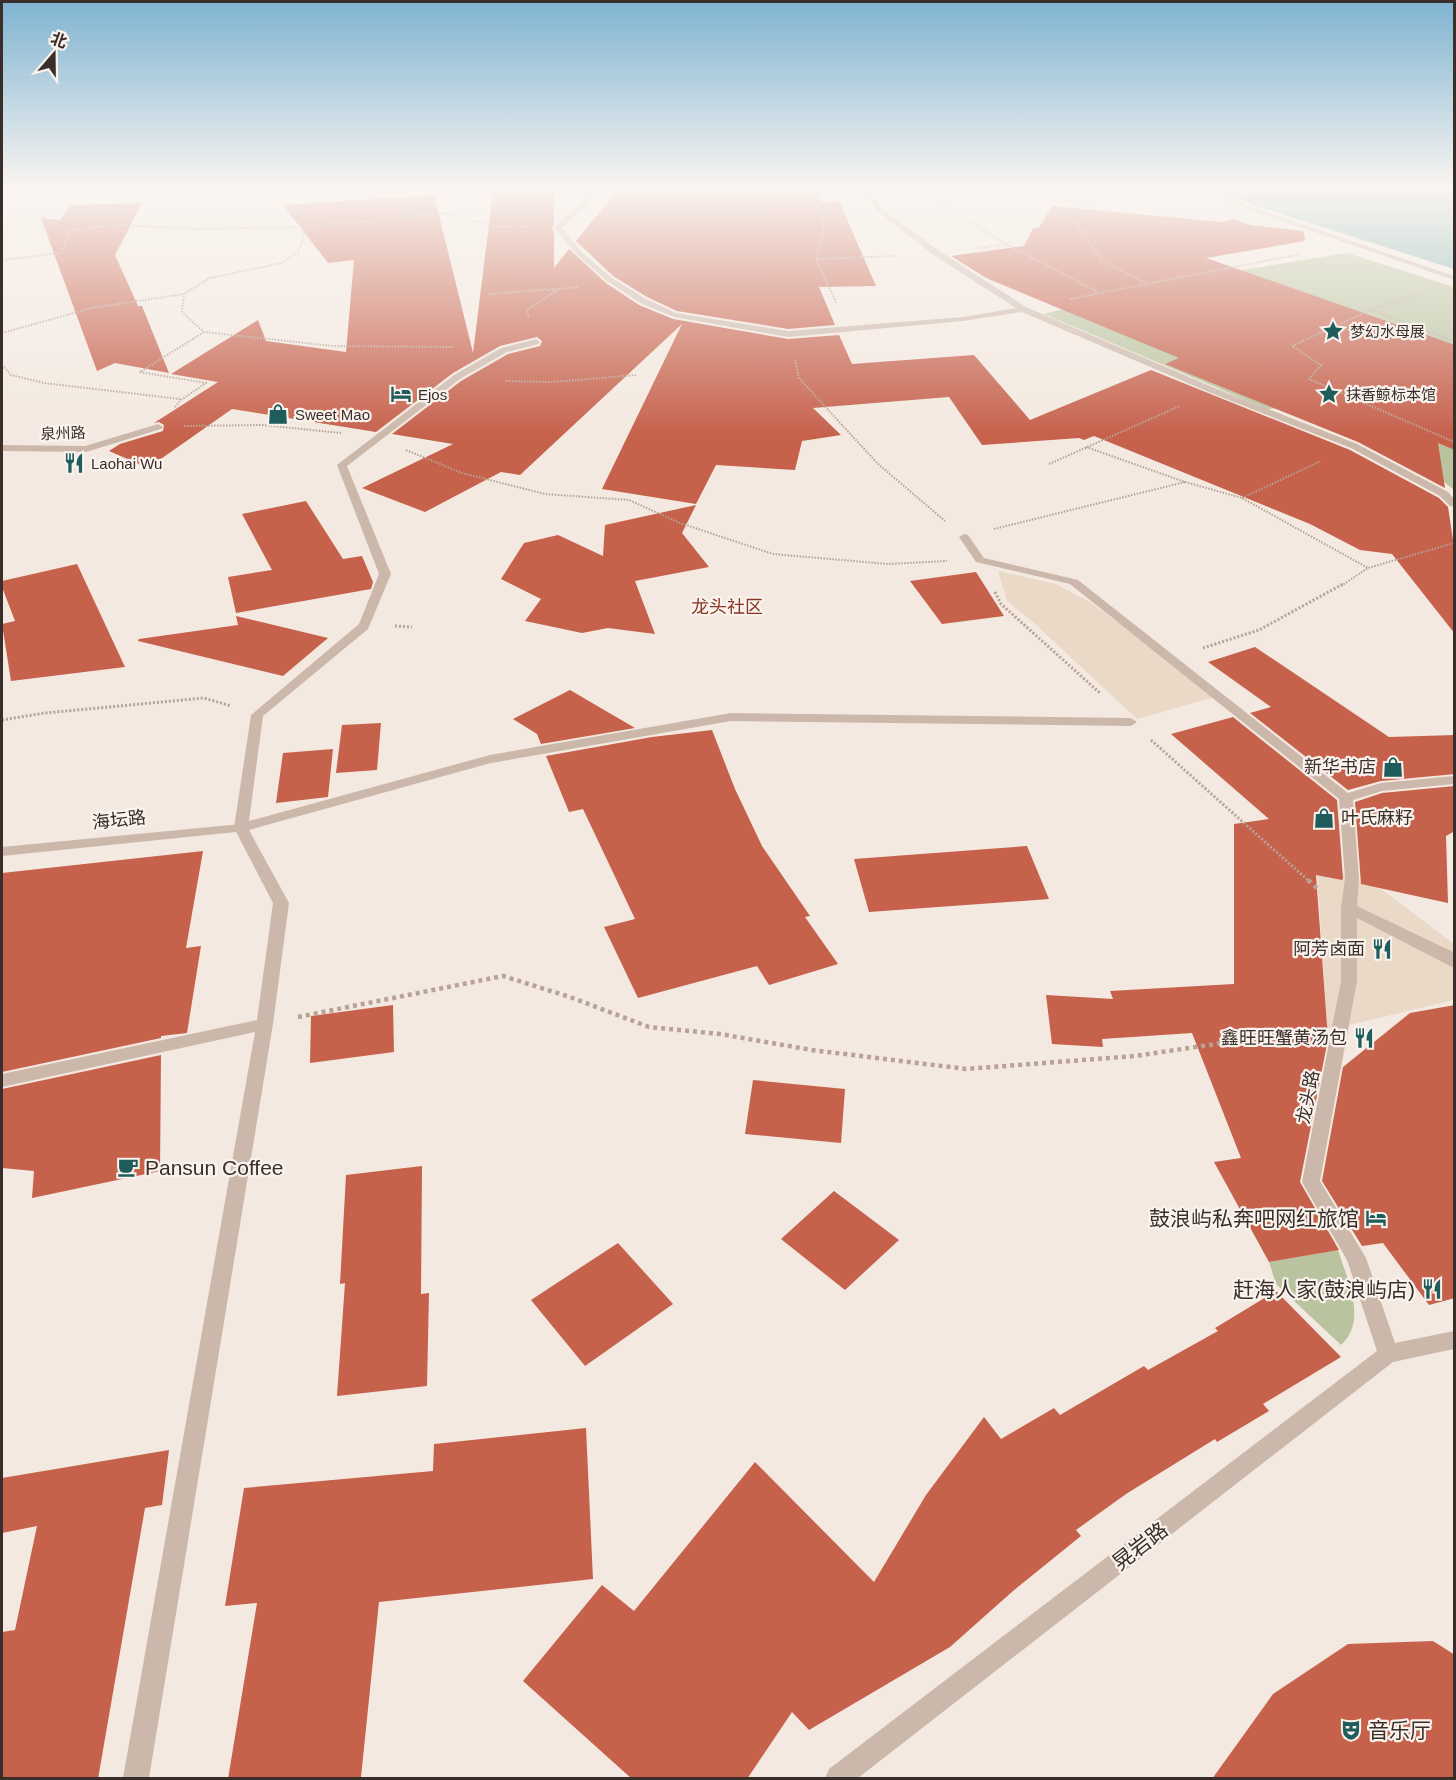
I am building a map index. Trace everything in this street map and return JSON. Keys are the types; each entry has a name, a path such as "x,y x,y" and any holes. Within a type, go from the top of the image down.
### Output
{"street":[{"path":"601,270 616,284 656,309 674,315 788,334 963,319 1023,309"},
{"path":"963,270 1023,309 1215,391 1354,446 1444,494 1455,504"},
{"path":"1431,270 1455,278"},
{"path":"136,1779 266,1024 281,903 241,828 257,715 364,626 385,574 342,465 473,367 504,350 536,342"},
{"name":"泉州路","path":"2,448 86,449 158,427"},
{"path":"963,537 980,560 1074,582 1346,798 1381,787 1455,780"},
{"name":"海坛路","path":"2,852 241,828 490,759 731,717 1131,722"},
{"name":"龙头路","path":"1346,798 1352,878 1349,908 1349,981 1311,1182 1356,1258 1388,1354"},
{"path":"1349,908 1447,956 1455,963"},
{"path":"2,1080 266,1024"},
{"name":"晃岩路","path":"838,1779 1388,1354 1455,1340"}],"path":[{"path":"2,333 69,311 139,298 184,294 210,278 248,270"},
{"path":"821,270 849,329"},
{"path":"1057,270 1099,292"},
{"path":"1121,270 1145,283"},
{"path":"1023,309 1210,270"},
{"path":"489,294 616,284"},
{"path":"536,342 527,310 559,289"},
{"path":"1423,292 1370,310 1292,346 1321,365 1309,379 1455,442"},
{"path":"184,294 182,312 204,332 333,346 458,348"},
{"path":"1370,310 1455,341"},
{"path":"158,427 181,399 206,383 140,372 204,332"},
{"path":"788,334 799,378 877,464 963,537 1185,482"},
{"path":"2,365 11,375 44,383 181,399"},
{"path":"473,367 500,381 553,382 636,375"},
{"path":"1049,464 1215,391"},
{"path":"158,427 239,423 286,425 376,439 462,473 544,494 629,500 680,523 773,554 888,564 980,560 1002,604 1318,890 1349,908"},
{"path":"1242,498 1354,446"},
{"path":"1086,447 1185,482 1242,498 1368,568"},
{"path":"1171,658 1259,630 1323,597 1368,568 1455,543"},
{"path":"2,720 45,713 204,698 257,715"},
{"path":"266,1024 503,976 570,997 649,1027 720,1034 812,1050 966,1069 1135,1056 1216,1044 1272,1031 1340,1033"}],"green space":[{"path":"1243,270 1401,270 1454,287 1454,490 1426,467 1297,407 1267,409 1044,314 1170,282"},
{"path":"1338,1250 1350,1286 1354,1312 1349,1335 1341,1345 1276,1284 1269,1262"}],"shaded area":[{"path":"998,571 1056,584 1091,603 1218,696 1137,719 1034,623 1007,601"},
{"path":"1317,870 1332,870 1381,889 1454,944 1454,1000 1341,1027 1327,1028"}],"building":[{"path":"60,270 122,270 138,306 142,306 169,373 115,363 97,371"},
{"path":"353,270 453,270 473,353 483,270 592,270 606,283 639,305 673,319 788,339 839,335 852,364 974,355 1030,420 1151,370 1350,450 1439,498 1448,507 1455,553 1455,634 1392,554 1360,550 1310,524 1094,436 1084,440 1079,438 982,445 949,397 813,408 841,435 802,441 795,470 716,465 696,504 602,489 682,324 520,475 501,472 425,512 362,488 453,444 392,434 461,381 508,354 540,346 542,341 537,337 500,346 453,373 376,432 232,409 148,468 109,451 120,444 163,431 164,425 159,422 154,423 218,382 171,374 258,320 266,341 346,352"},
{"path":"607,270 869,270 876,286 819,287 835,325 788,329 677,311 647,297"},
{"path":"973,270 1241,270 1455,345 1455,450 1438,443 1445,488 1358,442 1165,364 1179,358 986,278"},
{"path":"306,501 343,559 362,556 373,582 371,589 236,613 228,577 272,570 242,514"},
{"path":"696,505 682,533 709,567 635,581 655,634 608,628 582,633 525,621 541,599 501,579 524,543 558,535 603,556 605,525"},
{"path":"77,564 125,667 11,681 2,624 15,621 2,587 2,581"},
{"path":"976,572 1004,616 942,624 910,581"},
{"path":"236,616 328,638 283,676 138,641 139,639 238,625"},
{"path":"1255,647 1389,737 1455,735 1455,774 1381,781 1348,790 1250,713 1271,707 1208,662"},
{"path":"570,690 635,728 541,744 537,734 513,719"},
{"path":"1233,717 1337,800 1343,878 1342,880 1316,875 1328,1039 1300,1182 1339,1250 1269,1262 1214,1162 1241,1158 1192,1033 1102,1039 1103,1047 1052,1044 1046,995 1113,999 1110,991 1234,984 1234,824 1269,819 1171,734"},
{"path":"381,723 377,770 336,773 342,725"},
{"path":"712,730 735,789 762,846 810,916 805,917 838,964 769,985 757,966 638,998 604,927 635,919 583,809 569,812 546,756 652,737"},
{"path":"333,749 328,797 276,803 283,753"},
{"path":"1455,786 1455,831 1446,836 1448,903 1361,884 1355,802 1382,793"},
{"path":"1027,846 1049,899 869,912 854,859"},
{"path":"203,851 186,948 201,946 187,1033 161,1036 161,1038 2,1072 2,873"},
{"path":"393,1005 394,1052 310,1063 311,1016"},
{"path":"1455,1005 1455,1298 1429,1305 1383,1243 1362,1246 1322,1181 1343,1067 1410,1013"},
{"path":"161,1055 160,1171 32,1198 34,1171 2,1168 2,1089"},
{"path":"753,1080 845,1089 841,1143 745,1134"},
{"path":"422,1166 421,1294 429,1293 427,1386 337,1396 345,1283 340,1284 346,1175"},
{"path":"834,1191 899,1240 845,1290 781,1239"},
{"path":"618,1243 673,1304 585,1366 531,1300"},
{"path":"1276,1291 1341,1357 1263,1404 1269,1411 1217,1442 1215,1439 1126,1494 1076,1530 1081,1536 1013,1591 950,1647 809,1730 792,1712 747,1779 632,1779 523,1681 602,1585 634,1611 755,1462 874,1582 926,1495 984,1417 1001,1439 1054,1408 1060,1415 1144,1366 1148,1370 1218,1331 1215,1328"},
{"path":"586,1428 593,1579 379,1602 361,1777 228,1779 257,1603 225,1606 244,1488 433,1471 434,1444"},
{"path":"169,1450 162,1505 145,1508 98,1779 2,1779 2,1632 15,1630 37,1526 2,1533 2,1478"},
{"name":"音乐厅","path":"1433,1641 1455,1655 1455,1779 1212,1779 1273,1694 1348,1644"}],"place":[{"name":"梦幻水母展","path":"1333,331"},
{"name":"Ejos","path":"401,394"},
{"name":"抹香鲸标本馆","path":"1329,394"},
{"name":"Sweet Mao","path":"278,414"},
{"name":"Laohai Wu","path":"74,463"},
{"name":"新华书店","path":"1393,767"},
{"name":"叶氏麻籽","path":"1324,818"},
{"name":"阿芳卤面","path":"1382,949"},
{"name":"鑫旺旺蟹黄汤包","path":"1364,1038"},
{"name":"Pansun Coffee","path":"128,1167"},
{"name":"鼓浪屿私奔吧网红旅馆","path":"1376,1218"},
{"name":"赶海人家(鼓浪屿店)","path":"1432,1289"},
{"name":"音乐厅","path":"1351,1730"}],"district":[{"name":"龙头社区","path":"727,607"}]}
